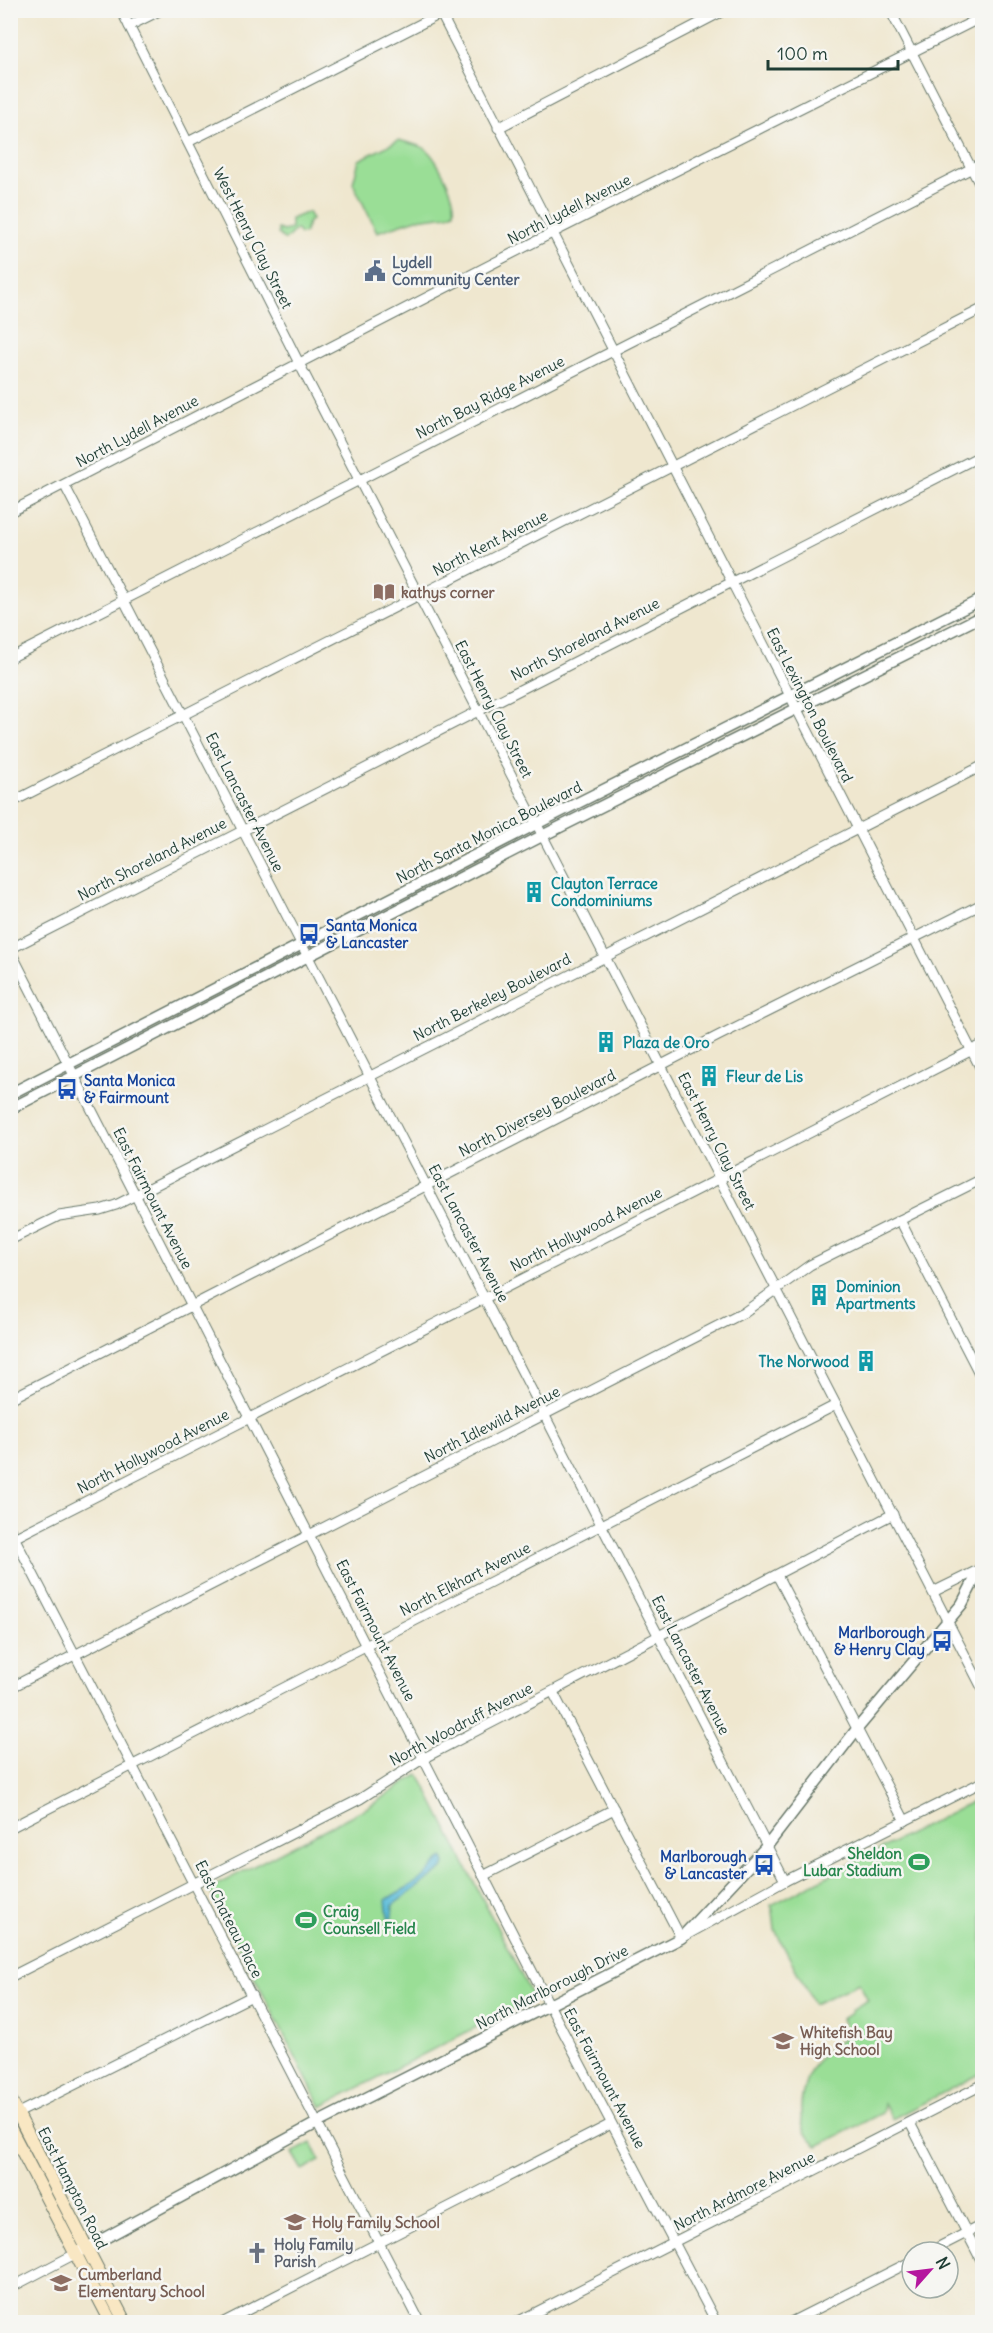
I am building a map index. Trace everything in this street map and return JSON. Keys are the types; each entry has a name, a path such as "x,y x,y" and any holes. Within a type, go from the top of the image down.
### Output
{"main road":[{"name":"East Hampton Road","path":"10,2099 14,2115 87,2247 125,2322"},
{"name":"East Hampton Road","path":"10,2128 111,2322"}],"street":[{"name":"West Henry Clay Street","path":"121,10 360,479"},
{"path":"129,26 161,10"},
{"path":"498,128 725,10"},
{"path":"890,10 982,189"},
{"path":"188,142 445,12"},
{"name":"East Lexington Boulevard","path":"445,12 498,128 982,1071"},
{"name":"North Lydell Avenue","path":"10,512 65,486 552,233 982,18"},
{"name":"North Bay Ridge Avenue","path":"10,658 982,163"},
{"name":"North Kent Avenue","path":"10,803 982,309"},
{"name":"North Shoreland Avenue","path":"10,949 982,455"},
{"name":"East Henry Clay Street","path":"360,479 982,1688"},
{"name":"East Lancaster Avenue","path":"65,486 785,1881"},
{"name":"North Santa Monica Boulevard","path":"10,1094 536,824 982,599"},
{"name":"North Santa Monica Boulevard","path":"10,1109 542,836 982,616"},
{"name":"North Berkeley Boulevard","path":"10,1240 58,1216 100,1210 135,1195 982,766"},
{"name":"North Diversey Boulevard","path":"10,1399 982,904"},
{"name":"East Fairmount Avenue","path":"10,949 611,2124 716,2322"},
{"name":"North Hollywood Avenue","path":"12,1535 250,1419 982,1045"},
{"name":"North Idlewild Avenue","path":"10,1688 743,1312 777,1289 784,1281 810,1265 982,1179"},
{"path":"900,1220 982,1379"},
{"name":"North Elkhart Avenue","path":"10,1828 836,1405"},
{"name":"North Woodruff Avenue","path":"10,1977 360,1799 424,1758 893,1514"},
{"name":"East Chateau Place","path":"12,1535 420,2322"},
{"path":"933,1592 981,1567"},
{"name":"North Marlborough Drive","path":"10,2288 317,2123 681,1938 767,1846 857,1729 962,1604 981,1567"},
{"path":"777,1575 905,1821"},
{"path":"553,1692 681,1938 785,1881 982,1782"},
{"path":"485,1875 614,1809"},
{"path":"14,2115 252,1996"},
{"name":"North Ardmore Avenue","path":"518,2322 982,2085"},
{"path":"910,2123 982,2262"},
{"path":"224,2322 611,2124"},
{"path":"953,2240 982,2225"},
{"path":"791,2322 900,2267"}],"green space":[{"path":"399,140 421,147 431,155 450,189 454,212 448,215 417,219 377,232 353,183 359,160"},
{"path":"308,212 312,220 308,222 305,233 300,234 296,229 285,240 278,234 278,229 283,231 291,229 291,219"},
{"path":"419,1774 533,1998 321,2107 209,1889 370,1806"},
{"path":"974,1801 982,1818 982,2073 892,2119 884,2104 882,2113 818,2146 804,2129 801,2117 806,2081 820,2057 849,2035 841,2019 868,2000 859,1983 814,2004 775,1930 771,1905"},
{"path":"311,2143 320,2161 302,2170 292,2153"}],"water":[{"path":"443,1858 445,1864 443,1869 393,1905 392,1918 388,1918 386,1900 421,1879"}],"place":[{"name":"Lydell Community Center","path":"375,271"},
{"name":"kathys corner","path":"384,592"},
{"name":"Clayton Terrace Condominiums","path":"534,892"},
{"name":"Santa Monica & Lancaster","path":"309,934"},
{"name":"Plaza de Oro","path":"606,1042"},
{"name":"Fleur de Lis","path":"709,1076"},
{"name":"Santa Monica & Fairmount","path":"67,1089"},
{"name":"Dominion Apartments","path":"819,1295"},
{"name":"The Norwood","path":"866,1361"},
{"name":"Marlborough & Henry Clay","path":"942,1641"},
{"name":"Sheldon Lubar Stadium","path":"919,1862"},
{"name":"Marlborough & Lancaster","path":"764,1865"},
{"name":"Craig Counsell Field","path":"306,1920"},
{"name":"Whitefish Bay High School","path":"783,2041"},
{"name":"Holy Family School","path":"295,2222"},
{"name":"Holy Family Parish","path":"257,2253"},
{"name":"Cumberland Elementary School","path":"61,2283"}]}
